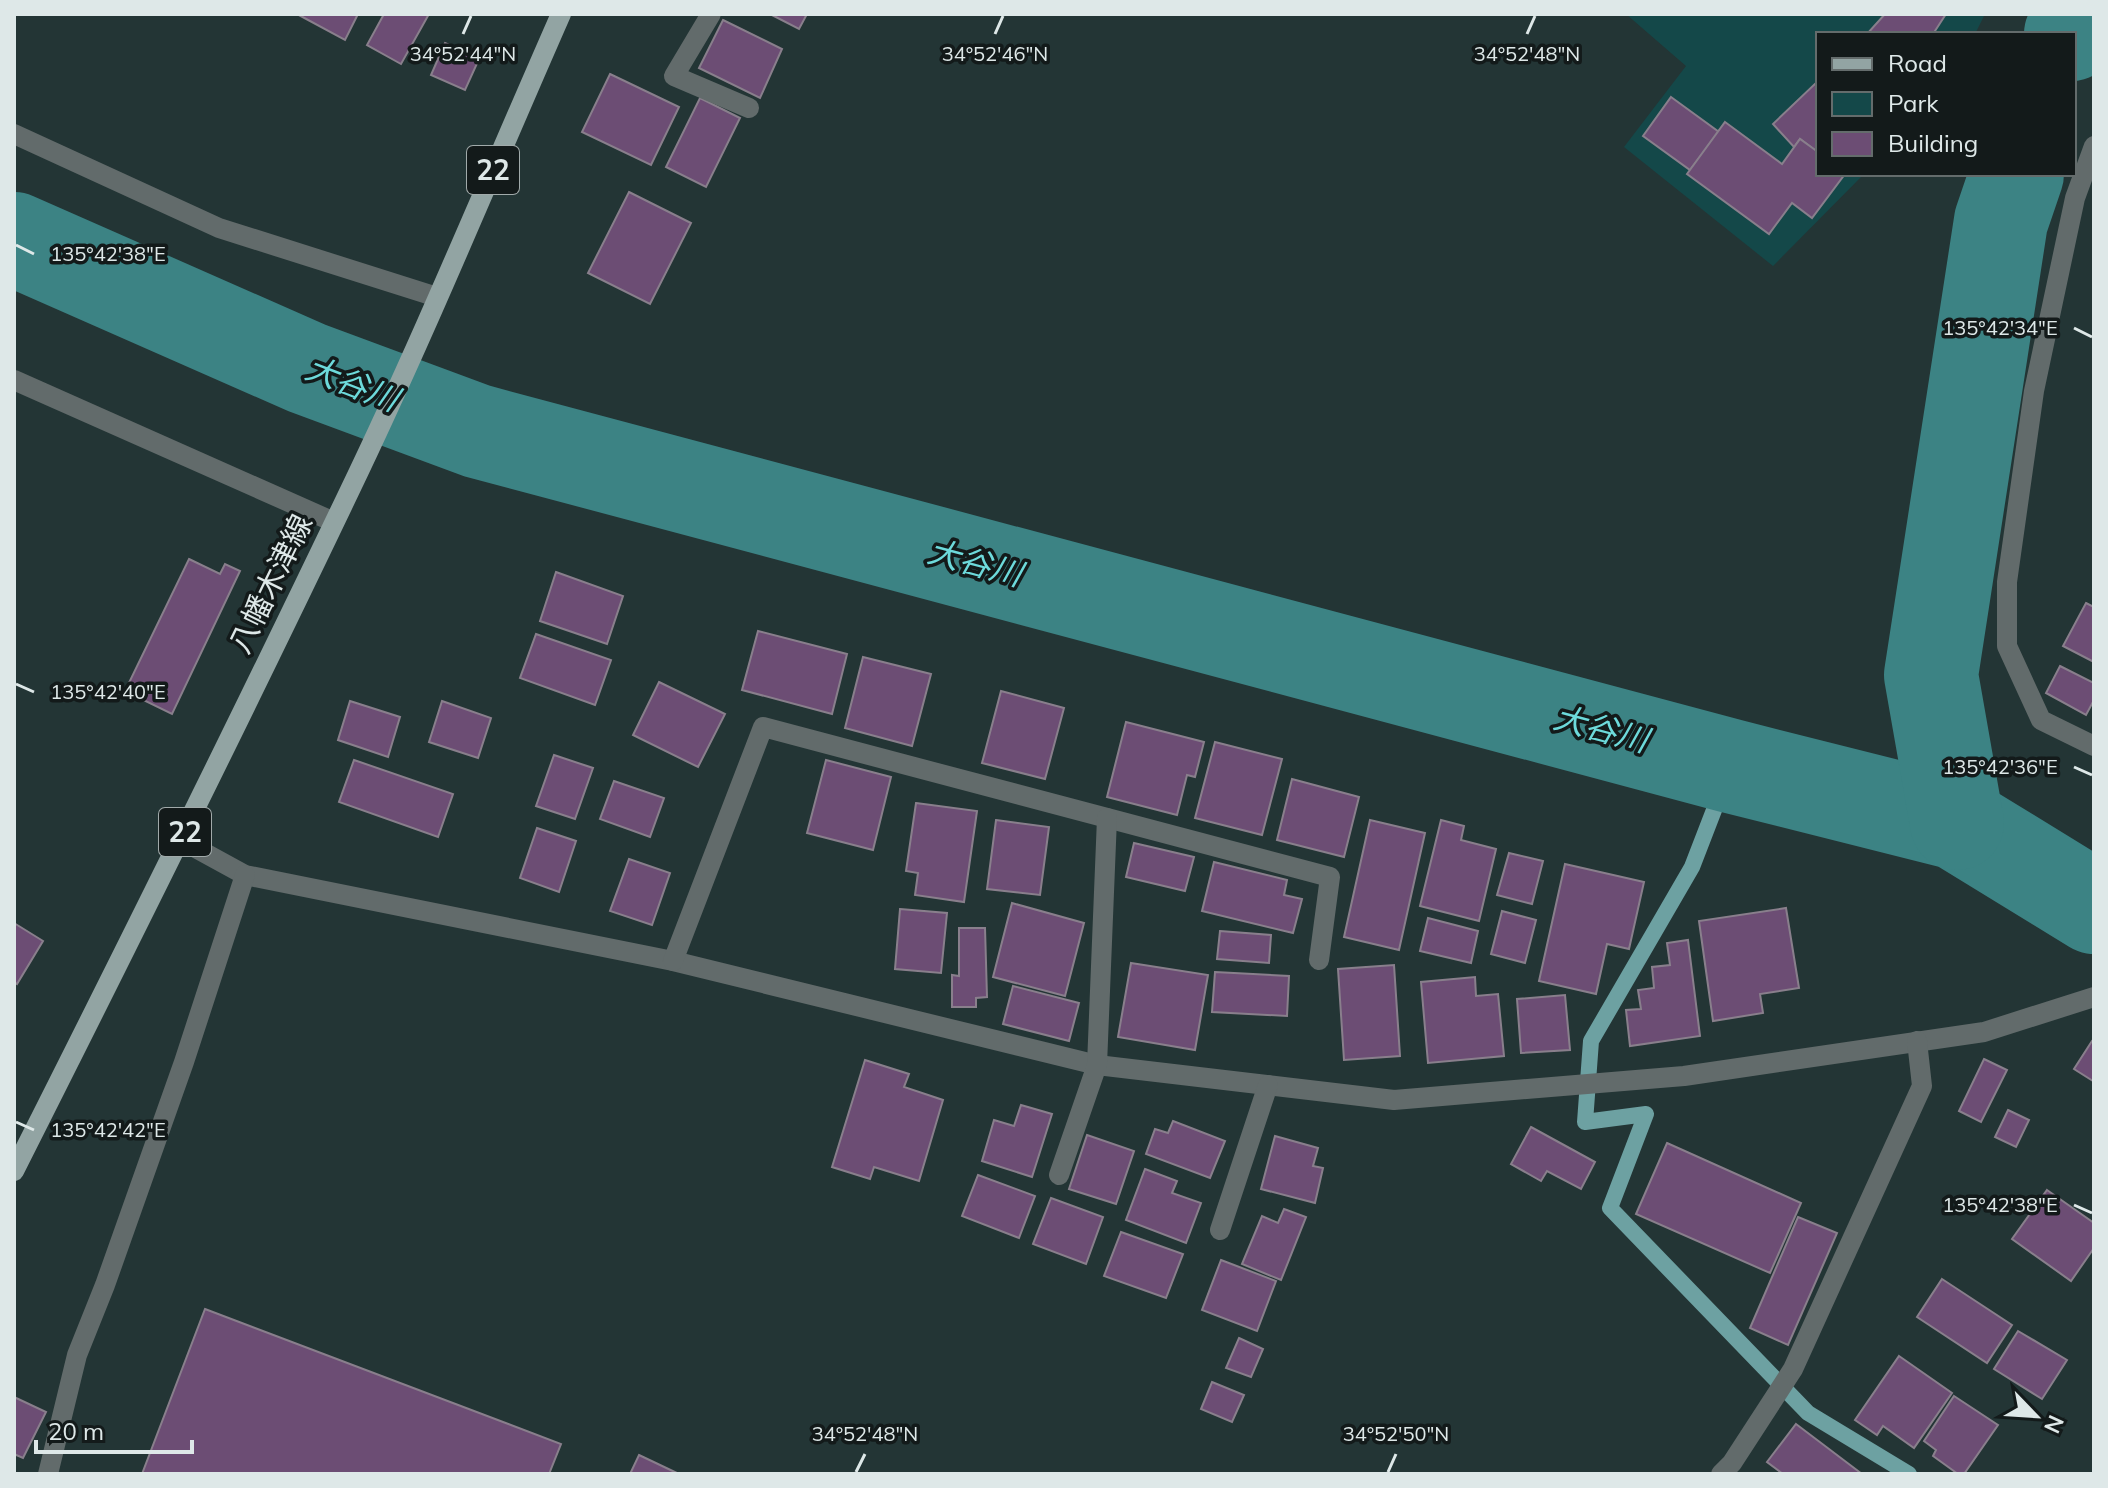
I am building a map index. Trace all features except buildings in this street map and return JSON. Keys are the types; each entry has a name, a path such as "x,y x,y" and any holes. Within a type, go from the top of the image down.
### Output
{"main road":[{"name":"八幡木津線","path":"14,1171 181,840 350,490 426,326 561,14"}],"street":[{"path":"711,14 674,76 749,108"},
{"path":"14,134 219,228 437,297"},
{"path":"2094,146 2075,198 2034,391 2007,582 2007,646 2041,720 2094,746"},
{"path":"14,380 334,522"},
{"path":"673,961 763,727 1330,877 1319,960"},
{"path":"1059,1175 1097,1065 1107,818"},
{"path":"181,840 245,875 673,961 1097,1065 1394,1100 1684,1076 1984,1032 2094,997"},
{"path":"48,1474 77,1355 184,1062 245,875"},
{"path":"1733,1470 1793,1369 1922,1086 1917,1041"},
{"path":"1220,1230 1268,1085"}],"green space":[{"path":"1626,14 1985,14 1976,32 1816,32 1816,176 1862,176 1773,266 1624,147 1686,66"}],"waterway":[{"name":"大谷川","path":"2072,32 2082,14"},
{"name":"大谷川","path":"1957,823 1931,675 2001,221 2016,176"},
{"name":"大谷川","path":"14,239 307,368 477,431 1731,766 1957,823 2094,907"},
{"path":"1731,766 1692,867 1591,1041 1585,1122 1646,1114 1610,1208 1808,1413 1909,1474"}]}
